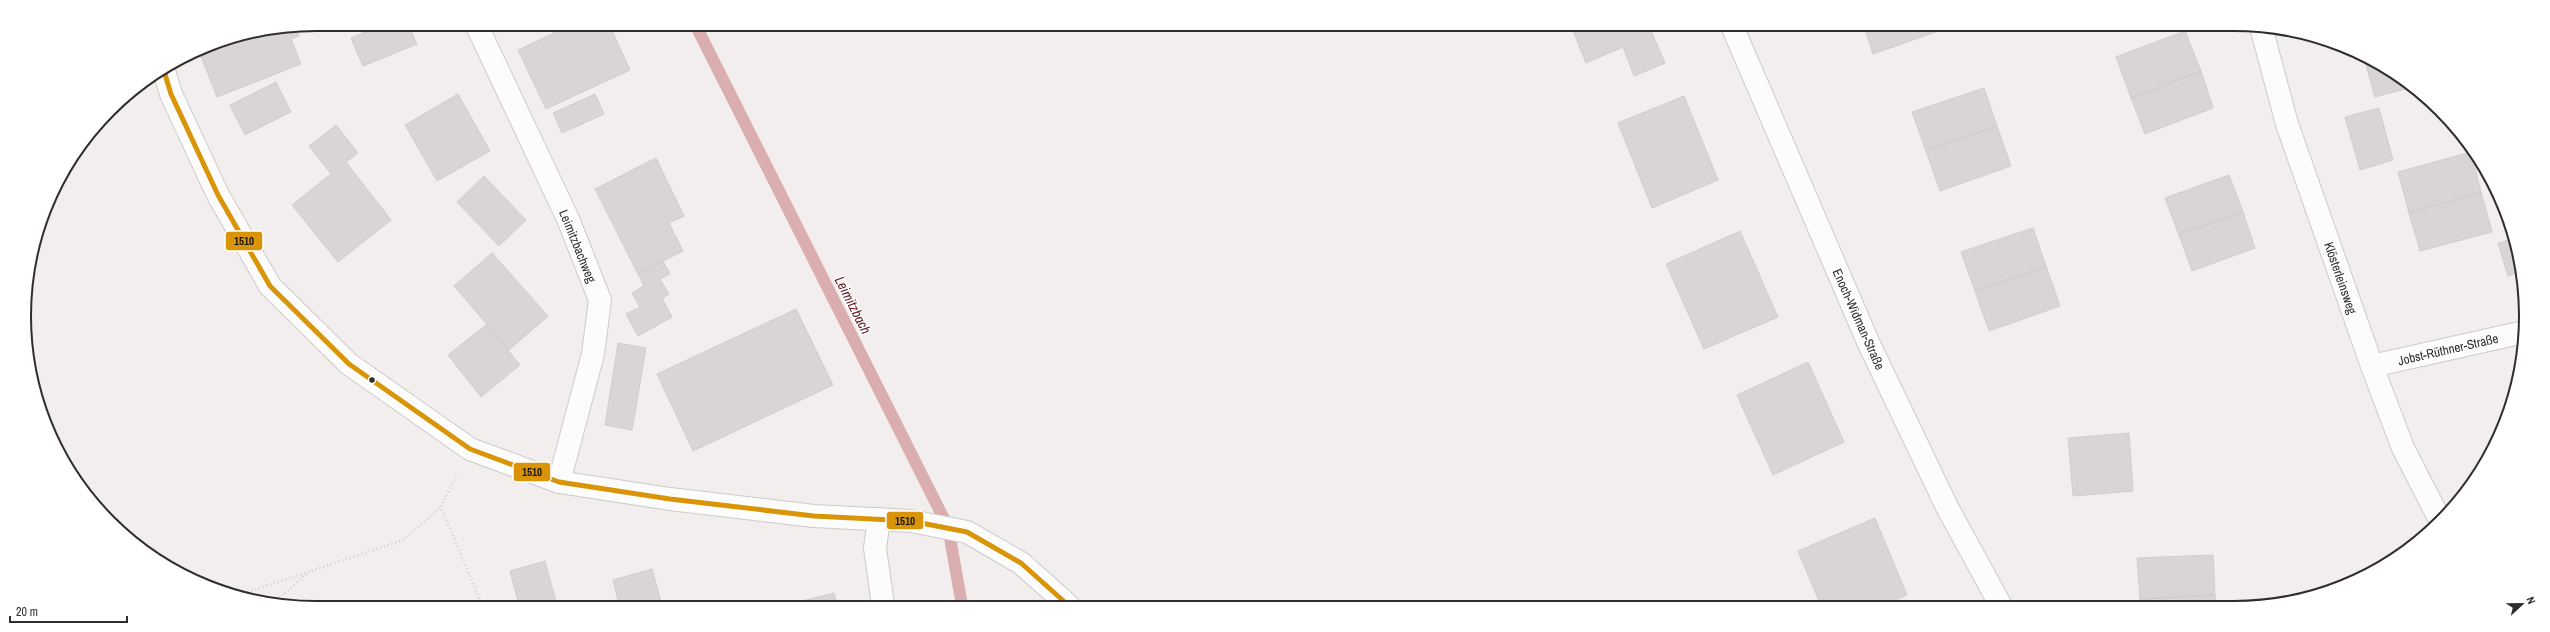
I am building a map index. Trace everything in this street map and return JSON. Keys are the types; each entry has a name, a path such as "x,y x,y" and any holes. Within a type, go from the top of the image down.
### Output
{"street":[{"name":"Leimitzbachweg","path":"479,31 568,219 600,300 593,354 559,482"},
{"name":"Enoch-Widman-Straße","path":"1734,31 1869,344 1947,507 1998,601"},
{"name":"Klösterleinsweg","path":"2263,33 2287,124 2372,366 2403,448 2438,516"},
{"path":"165,74 171,94 218,195 270,286 349,364 470,449 559,482 700,503 814,516 911,521 966,532 990,543 1022,562 1063,601"},
{"name":"Jobst-Rüthner-Straße","path":"2372,366 2518,333"},
{"path":"879,519 875,548 882,601"}],"path":[{"path":"247,592 403,540 441,507 470,449"},
{"path":"441,507 480,601"},
{"path":"279,599 308,572"}],"building":[{"path":"368,31 411,31 417,44 363,66 351,38"},
{"path":"558,31 612,31 630,70 546,109 518,50"},
{"path":"1573,31 1651,31 1665,63 1634,76 1623,47 1586,63"},
{"path":"1866,31 1938,31 1873,54"},
{"path":"2185,31 2201,71 2131,98 2116,57"},
{"path":"298,32 299,36 291,39 301,64 217,97 201,56 224,46 260,36"},
{"path":"2365,63 2406,89 2375,97"},
{"path":"2201,71 2213,108 2145,134 2131,98"},
{"path":"276,82 291,112 245,135 230,105"},
{"path":"1984,88 1997,126 1926,151 1912,112"},
{"path":"458,94 490,151 437,181 405,125"},
{"path":"595,94 604,114 562,133 553,113"},
{"path":"1684,96 1718,180 1652,208 1618,123"},
{"path":"2379,108 2393,160 2360,170 2345,117"},
{"path":"336,125 358,153 346,162 391,220 338,262 292,205 331,174 309,146"},
{"path":"1997,126 2011,166 1940,191 1926,151"},
{"path":"2467,153 2474,162 2481,192 2409,213 2398,172"},
{"path":"656,158 684,216 669,223 683,251 638,274 595,189"},
{"path":"2229,175 2243,212 2179,235 2165,198"},
{"path":"484,176 526,220 499,246 457,202"},
{"path":"2481,192 2492,232 2420,251 2409,213"},
{"path":"2243,212 2255,248 2192,271 2179,235"},
{"path":"2033,228 2046,266 1975,291 1961,252"},
{"path":"1740,231 1778,317 1704,349 1666,264"},
{"path":"2508,240 2516,273 2508,276 2498,243"},
{"path":"492,253 548,316 509,350 454,286"},
{"path":"663,261 670,274 660,279 669,294 662,298 672,317 638,336 626,314 640,307 632,293 644,286 638,274"},
{"path":"2046,266 2060,306 1989,331 1975,291"},
{"path":"796,309 833,385 693,451 657,374"},
{"path":"487,324 520,365 481,397 448,355"},
{"path":"618,343 646,348 632,430 605,425"},
{"path":"1808,362 1844,442 1773,475 1737,395"},
{"path":"2129,433 2133,491 2073,496 2068,438"},
{"path":"1875,518 1907,595 1893,601 1819,601 1798,551"},
{"path":"2213,555 2215,595 2140,599 2137,558"},
{"path":"545,561 556,601 518,601 510,571"},
{"path":"652,569 661,601 618,601 613,580"},
{"path":"834,593 836,601 801,601"},
{"path":"2215,595 2216,601 2140,601 2140,599"}],"waterway":[{"name":"Leimitzbach","path":"699,31 948,527 961,601"}],"transit line":[{"name":"1510","path":"165,74 171,94 218,195 270,286 349,364 470,449 559,482 670,499 814,516 911,521 967,532 1021,563 1064,601"}]}
